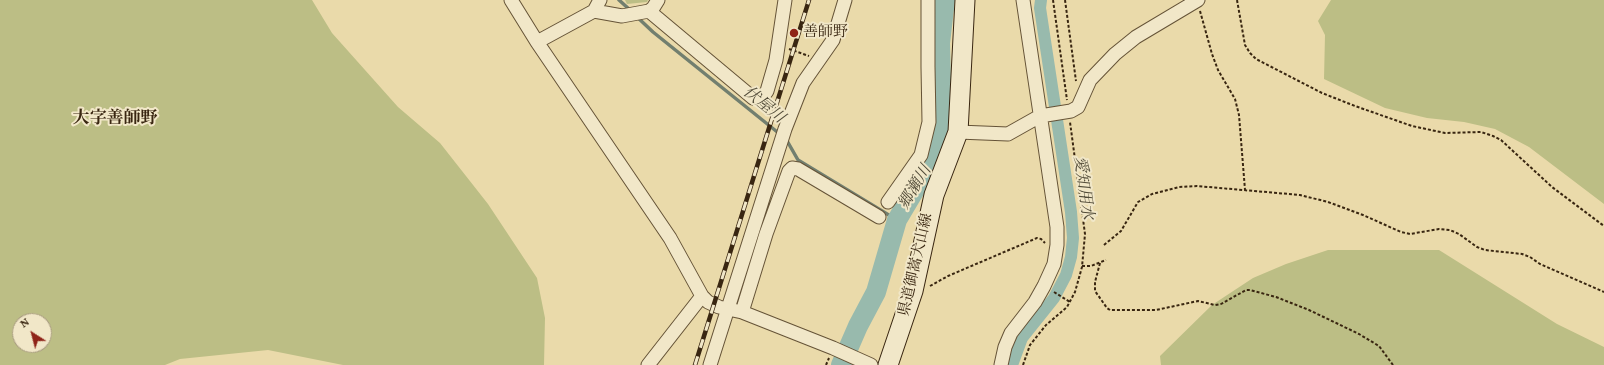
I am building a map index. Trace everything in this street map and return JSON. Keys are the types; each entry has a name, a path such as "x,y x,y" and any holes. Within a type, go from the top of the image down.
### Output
{"main road":[{"name":"県道御嵩犬山線","path":"888,365 913,291 934,195 958,132 965,0"}],"street":[{"path":"511,0 537,42 670,238 702,296 714,306 742,312 834,348 871,365"},
{"path":"537,42 597,6 622,16 649,11 658,0"},
{"path":"649,11 753,98 761,99 767,91 776,60 785,0"},
{"path":"710,365 785,129 803,83 833,40 845,0"},
{"path":"888,202 921,155 929,122 928,0"},
{"path":"1001,365 1005,347 1011,333 1035,302 1044,286 1054,264 1057,245 1057,233 1023,0"},
{"path":"958,132 1008,134 1040,116 1068,111 1078,107 1090,80 1115,54 1136,38 1197,0"},
{"path":"742,312 766,234 788,171 792,168 798,169 880,217"},
{"path":"648,365 702,296"}],"path":[{"path":"1023,365 1030,345 1046,325 1067,307 1070,302 1080,278 1085,234 1053,0"},
{"path":"1064,0 1076,83 1087,85"},
{"path":"1197,0 1218,70 1235,99 1239,115 1245,190"},
{"path":"1237,0 1245,45 1256,59 1322,93 1412,126 1445,133 1482,132 1493,136 1501,140 1552,187 1604,226"},
{"path":"778,46 819,59"},
{"path":"1104,245 1115,238 1121,231 1138,202 1152,194 1179,187 1197,186 1300,195 1321,200 1364,215 1400,232 1410,234 1439,229 1450,230 1459,234 1477,247 1485,250 1526,255 1540,264 1604,292"},
{"path":"913,291 920,291 948,276 1038,238 1045,242 1045,248"},
{"path":"1082,266 1091,266 1106,260"},
{"path":"1100,263 1100,268 1095,282 1095,291 1110,310 1156,310 1198,301 1215,305 1221,304 1246,290 1250,290 1276,297 1302,307 1359,334 1379,346 1393,365"},
{"path":"1044,286 1070,302"}],"green space":[{"path":"0,0 312,0 332,33 398,107 440,143 488,204 537,278 545,318 544,365 343,365 268,350 180,359 165,365 0,365"},
{"path":"625,0 648,0 647,2 627,4"},
{"path":"1331,0 1604,0 1604,204 1529,147 1495,129 1464,122 1427,118 1385,108 1324,79 1325,35 1318,21"},
{"path":"1328,250 1439,250 1557,324 1604,347 1604,365 1161,365 1160,356 1212,305 1253,278 1286,264"}],"waterway":[{"name":"伏屋川","path":"619,0 630,10"},
{"name":"郷瀬川","path":"841,365 858,326 876,292 897,220 932,161 942,118 940,43 945,0"},
{"name":"愛知用水","path":"1012,365 1022,338 1054,298 1066,275 1071,257 1073,238 1071,212 1040,8 1041,0"},
{"name":"伏屋川","path":"636,16 653,32 781,135"},
{"name":"伏屋川","path":"786,139 798,160 897,220"}],"railway":[{"path":"695,365 809,0"}],"place":[{"name":"善師野","path":"794,33"}],"district":[{"name":"大字善師野","path":"115,120"}]}
